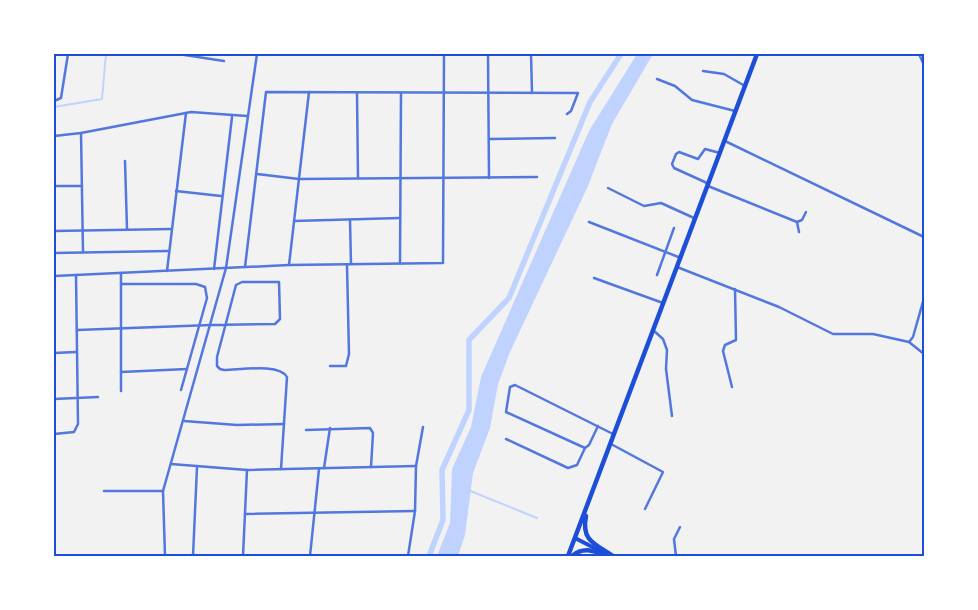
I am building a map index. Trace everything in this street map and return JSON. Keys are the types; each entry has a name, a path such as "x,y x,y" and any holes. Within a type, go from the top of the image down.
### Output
{"main road":[{"path":"570,556 575,538 758,54"},
{"path":"589,505 584,526 585,533 594,544 612,556"},
{"path":"575,538 612,556"},
{"path":"570,556 582,550 589,550 607,556"}],"street":[{"path":"54,101 60,98 68,54"},
{"path":"178,54 191,54 224,61"},
{"path":"164,556 163,491 226,268 257,54"},
{"path":"54,276 245,267 443,262 444,54"},
{"path":"488,54 490,178"},
{"path":"531,54 532,93"},
{"path":"918,54 924,65"},
{"path":"703,71 724,74 745,86"},
{"path":"657,79 675,86 697,102 736,112"},
{"path":"245,267 266,92 400,94 578,93 567,114"},
{"path":"289,266 309,92"},
{"path":"357,93 358,178"},
{"path":"400,94 402,178 400,264"},
{"path":"54,136 81,134 186,113 232,117 247,116"},
{"path":"167,271 168,250 186,113"},
{"path":"214,269 221,196 232,117"},
{"path":"81,134 83,252"},
{"path":"489,139 555,138"},
{"path":"724,141 924,238"},
{"path":"720,153 705,149 698,159 679,152 676,154 672,164 674,168 708,184 796,222 802,220 806,212"},
{"path":"125,161 127,229"},
{"path":"256,174 299,179 537,177"},
{"path":"54,186 82,186"},
{"path":"608,188 644,206 661,203 695,219"},
{"path":"176,191 221,196"},
{"path":"294,221 400,218"},
{"path":"330,366 346,366 348,354 350,220"},
{"path":"589,222 681,258"},
{"path":"796,222 799,232"},
{"path":"657,276 674,228"},
{"path":"54,231 171,229"},
{"path":"54,253 168,250"},
{"path":"677,267 735,289 833,334 874,334 911,339 924,354"},
{"path":"121,273 121,391"},
{"path":"54,434 70,433 77,428 76,275"},
{"path":"594,278 664,303"},
{"path":"77,330 199,325 225,325 278,323 280,320 281,284 273,281 238,283 225,325 217,357 217,366 224,370 276,369 284,372 288,382 281,469"},
{"path":"121,284 203,285 207,290 207,298 181,390"},
{"path":"732,387 723,351 725,345 736,340 735,289"},
{"path":"911,339 924,298"},
{"path":"654,330 663,340 667,350 666,369 672,416"},
{"path":"54,353 76,352"},
{"path":"121,372 188,369"},
{"path":"585,448 506,412 504,409 511,386 514,385 614,434"},
{"path":"54,399 98,397"},
{"path":"184,421 237,425 285,424"},
{"path":"506,439 568,468 577,465 585,448 590,445 598,426"},
{"path":"408,556 415,511 416,466 423,427"},
{"path":"324,468 330,428"},
{"path":"306,430 370,428 373,433 371,467"},
{"path":"611,444 663,472 645,510"},
{"path":"171,464 246,470 416,466"},
{"path":"193,556 197,467"},
{"path":"310,556 319,469"},
{"path":"243,556 246,470"},
{"path":"104,491 163,491"},
{"path":"245,514 415,511"},
{"path":"676,556 674,539 680,527"}],"water":[{"path":"637,54 653,54 612,124 588,186 510,352 498,384 490,428 473,473 465,535 458,556 437,556 450,523 452,469 471,427 481,377 589,131"}],"waterway":[{"path":"54,107 102,99 106,54"},
{"path":"429,556 443,520 442,470 469,410 469,340 509,298 590,102 621,54"},
{"path":"468,490 537,518"}]}
